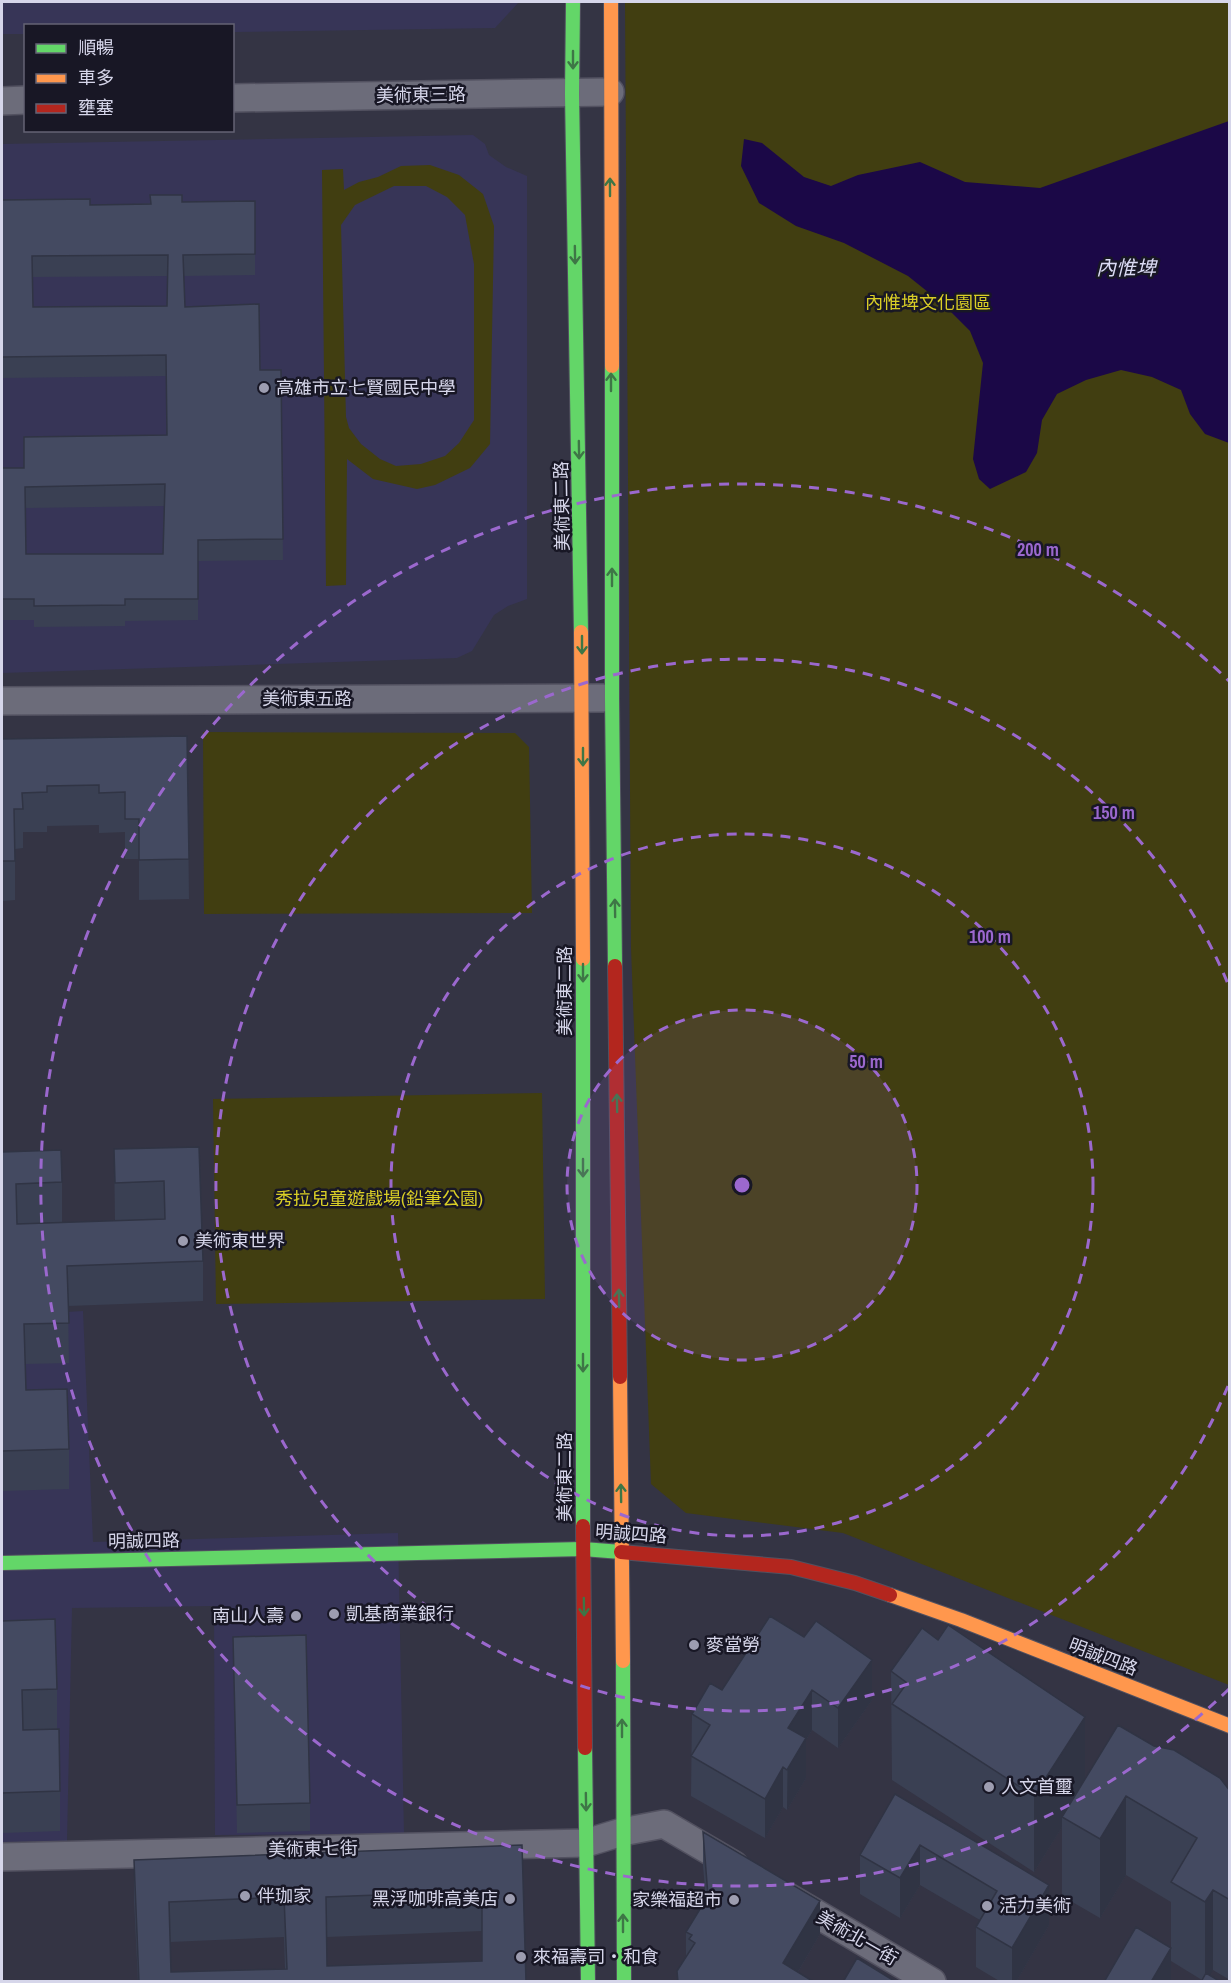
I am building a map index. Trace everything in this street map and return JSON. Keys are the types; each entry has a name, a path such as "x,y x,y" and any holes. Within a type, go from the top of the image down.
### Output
{"street":[{"name":"美術東二路","path":"573,2 572,94 583,749 583,1549 588,1982"},
{"path":"611,2 612,698 622,1551 624,1982"},
{"name":"美術東三路","path":"234,98 610,92"},
{"path":"2,101 24,100"},
{"name":"美術東五路","path":"2,701 612,698"},
{"name":"明誠四路","path":"2,1563 583,1549 791,1567 855,1583 961,1620 1230,1726"},
{"name":"美術北一街","path":"622,1832 664,1824 932,1982"},
{"name":"美術東七街","path":"2,1857 586,1843 622,1832"}],"shaded area":[{"path":"2,2 519,2 495,28 234,32 234,24 24,24 24,34 2,34"},
{"name":"高雄市立七賢國民中學","path":"473,135 485,144 489,155 506,167 527,176 527,599 508,606 494,615 472,651 457,658 2,673 2,144"},
{"path":"83,1311 93,1542 398,1533 404,1834 215,1835 214,1606 72,1608 67,1841 2,1842 2,1316"}],"green space":[{"name":"內惟埤文化園區","path":"625,2 1229,2 1229,1685 843,1533 686,1513 651,1484 631,948"},
{"path":"430,165 459,175 483,194 494,226 490,444 470,468 435,485 417,489 373,479 347,459 346,585 326,586 322,170 343,169 344,190 401,166","holes":["394,186 426,186 447,197 465,215 474,264 474,420 459,443 445,456 421,464 396,466 380,459 361,444 349,428 346,417 341,225 355,205"]},
{"path":"203,732 515,733 529,747 532,913 204,914"},
{"name":"秀拉兒童遊戲場(鉛筆公園)","path":"542,1093 545,1299 216,1304 213,1099"}],"water":[{"name":"內惟埤","path":"1229,121 1229,443 1205,434 1190,414 1181,390 1152,377 1121,370 1086,380 1057,394 1042,420 1037,453 1026,472 990,489 979,479 973,459 983,363 970,331 943,304 908,276 844,243 796,226 759,203 741,166 744,139 762,143 804,177 831,186 858,175 920,162 965,182 1040,188"}],"building":[{"path":"150,195 182,195 182,202 255,201 255,254 183,255 185,307 259,304 260,370 281,370 283,539 198,540 198,599 125,599 125,605 34,606 34,599 2,599 2,468 24,468 24,437 167,435 166,355 2,357 2,200 90,199 90,205 151,204","holes":["168,255 167,306 33,307 32,256","165,484 163,554 26,554 25,487"]},
{"path":"187,736 189,859 139,860 139,819 125,819 125,792 99,793 99,785 47,786 47,792 22,793 23,809 14,809 15,861 2,861 2,739"},
{"path":"199,1147 203,1261 67,1266 69,1323 24,1324 26,1390 67,1389 69,1449 2,1451 2,1152 61,1150 62,1182 16,1184 17,1224 165,1219 164,1181 115,1183 114,1149"},
{"path":"770,1616 804,1637 816,1621 872,1660 838,1708 812,1690 788,1728 806,1738 787,1770 783,1767 765,1799 691,1756 710,1725 692,1714 710,1683 722,1690"},
{"path":"55,1619 57,1689 22,1690 23,1730 59,1729 60,1791 2,1793 2,1621"},
{"path":"948,1625 1085,1717 1034,1796 892,1704 907,1683 891,1671 922,1628 938,1640"},
{"path":"306,1635 310,1803 237,1805 233,1637"},
{"path":"1118,1725 1154,1746 1174,1750 1220,1778 1230,1791 1230,1900 1213,1890 1205,1902 1171,1882 1197,1838 1126,1796 1100,1839 1062,1817"},
{"path":"895,1794 1049,1885 1012,1948 976,1927 997,1891 920,1845 900,1878 860,1855"},
{"path":"703,1832 820,1901 783,1963 814,1982 678,1982 677,1971 695,1943 689,1939 692,1935 686,1932 708,1896"},
{"path":"522,1845 526,1982 139,1982 134,1860","holes":["482,1891 482,1961 327,1966 326,1897","284,1897 287,1969 171,1972 169,1902"]},
{"path":"1136,1927 1171,1948 1151,1982 1104,1982"},
{"path":"857,1958 896,1982 843,1982"},
{"path":"1206,1973 1221,1982 1201,1982"}],"traffic: fast":[{"path":"573,2 572,94 581,632"},
{"path":"612,366 615,966"},
{"path":"583,959 583,1526"},
{"path":"2,1563 583,1549 621,1552"},
{"path":"623,1661 624,1982"},
{"path":"585,1748 588,1982"}],"traffic: slow":[{"path":"611,2 612,366"},
{"path":"581,632 583,959"},
{"path":"620,1377 623,1661"},
{"path":"890,1595 961,1620 1230,1726"}],"traffic: jam":[{"path":"615,966 620,1377"},
{"path":"583,1526 585,1748"},
{"path":"621,1552 791,1567 855,1583 890,1595"}],"place":[{"name":"高雄市立七賢國民中學","path":"264,388"},
{"name":"美術東世界","path":"183,1241"},
{"name":"凱基商業銀行","path":"334,1614"},
{"name":"南山人壽","path":"296,1616"},
{"name":"麥當勞","path":"694,1645"},
{"name":"人文首璽","path":"989,1787"},
{"name":"伴珈家","path":"245,1896"},
{"name":"黑浮咖啡高美店","path":"510,1899"},
{"name":"家樂福超市","path":"734,1900"},
{"name":"活力美術","path":"987,1906"},
{"name":"來福壽司‧和食","path":"521,1957"}]}
